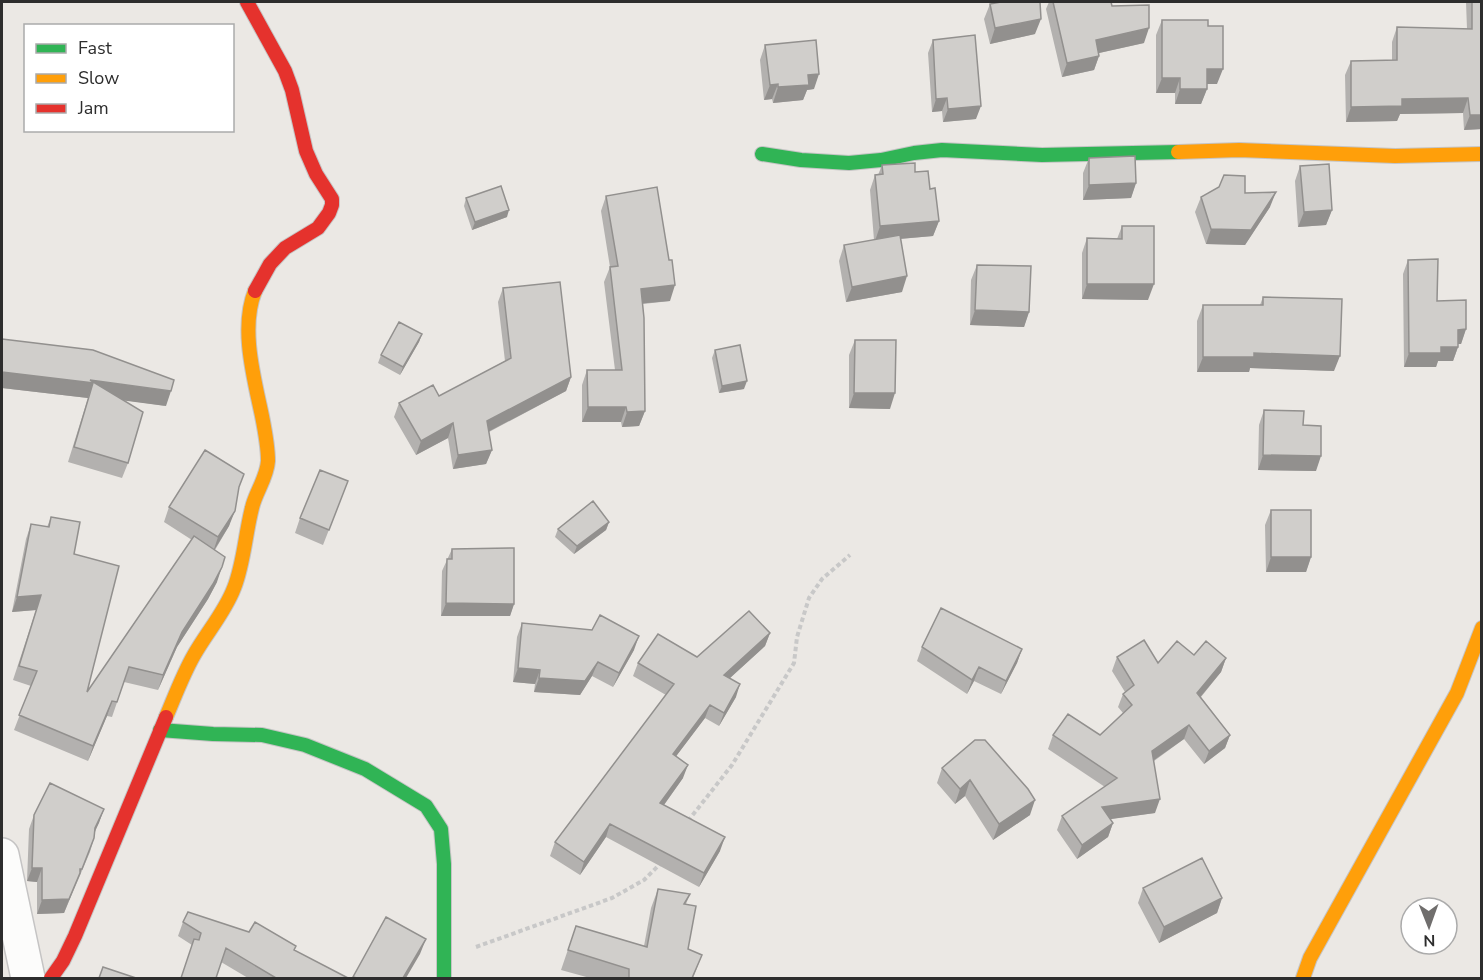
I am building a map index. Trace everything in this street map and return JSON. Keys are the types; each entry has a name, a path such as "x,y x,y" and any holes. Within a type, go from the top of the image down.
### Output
{"street":[{"path":"51,978 63,961 75,936 160,730 194,655 224,608 234,589 241,566 252,506 267,469 266,438 253,374 249,339 250,311 254,293 270,264 285,248 318,228 332,205 332,200 316,174 306,151 292,90 285,71 247,2"},
{"path":"762,154 849,164 942,150 1042,154 1239,150 1395,156 1482,154"},
{"path":"1303,978 1310,958 1457,693 1482,628"},
{"path":"160,730 262,735 305,745 365,769 426,806 441,829 444,864 444,978"},
{"path":"2,855 28,978"}],"path":[{"path":"681,829 732,765 794,663 797,637 809,598 822,579 850,555"},
{"path":"444,958 612,898 644,880 659,866 664,857"}],"building":[{"path":"1040,2 1041,19 995,28 990,4"},
{"path":"1053,2 1111,2 1112,6 1149,5 1149,28 1096,40 1099,56 1067,63"},
{"path":"1472,2 1482,2 1482,115 1470,115 1468,98 1402,99 1402,106 1351,107 1351,61 1397,60 1397,27 1472,29"},
{"path":"1162,20 1208,20 1208,26 1223,26 1223,69 1207,69 1207,89 1180,89 1180,78 1162,78"},
{"path":"975,35 981,106 948,109 947,98 936,99 933,40"},
{"path":"816,40 819,74 808,75 809,85 778,87 778,84 770,85 765,45"},
{"path":"1135,156 1136,183 1089,185 1089,158"},
{"path":"915,163 915,172 928,171 930,189 935,188 939,221 880,226 875,175 883,174 882,165"},
{"path":"1329,164 1332,210 1304,212 1300,166"},
{"path":"1224,175 1245,176 1245,193 1276,192 1251,230 1211,229 1201,197 1219,187"},
{"path":"501,186 509,210 475,222 466,198"},
{"path":"657,187 675,285 641,289 644,318 645,411 627,412 626,407 588,407 587,370 622,370 610,267 618,266 606,196"},
{"path":"1122,226 1154,226 1154,284 1087,284 1087,238 1122,239"},
{"path":"900,235 907,276 852,287 844,245"},
{"path":"1438,259 1437,301 1466,300 1466,329 1458,330 1458,347 1441,347 1441,353 1409,353 1408,260"},
{"path":"977,265 1031,266 1029,312 975,310"},
{"path":"560,282 571,377 487,421 492,450 458,455 453,423 421,441 399,403 433,385 439,396 511,358 503,288"},
{"path":"1263,297 1342,299 1340,356 1254,353 1254,357 1203,357 1203,305 1263,305"},
{"path":"399,322 422,334 403,367 381,355"},
{"path":"2,339 93,350 174,380 171,391 90,380 143,412 128,463 74,447 93,383 2,372"},
{"path":"855,340 896,340 895,393 854,393"},
{"path":"740,345 747,381 722,386 715,350"},
{"path":"1264,410 1304,411 1303,425 1321,426 1321,456 1263,455"},
{"path":"205,450 244,474 235,511 218,537 169,507"},
{"path":"320,470 348,481 329,530 300,518"},
{"path":"593,501 609,522 577,546 558,529"},
{"path":"1271,510 1311,510 1311,557 1271,557"},
{"path":"51,517 80,522 74,554 119,566 87,692 194,536 225,557 213,584 182,632 163,675 129,667 117,702 112,701 93,746 19,715 37,671 19,666 41,595 17,597 31,524 49,527"},
{"path":"514,548 514,604 446,603 447,559 452,559 452,549"},
{"path":"941,608 1022,649 1006,681 979,667 972,680 922,647"},
{"path":"749,611 770,633 724,675 740,684 724,713 710,705 673,754 688,765 660,803 725,837 704,873 610,824 584,862 555,842 674,684 638,663 658,634 697,657"},
{"path":"600,615 639,636 619,673 598,662 585,681 539,678 540,670 518,668 522,623 592,630"},
{"path":"1144,640 1158,663 1177,641 1194,655 1206,641 1226,658 1197,693 1230,735 1209,751 1189,725 1152,751 1160,799 1102,807 1113,823 1082,845 1062,816 1117,778 1053,735 1068,714 1100,735 1132,705 1123,694 1134,685 1117,657"},
{"path":"975,740 985,740 1035,800 999,824 970,780 960,789 942,768"},
{"path":"50,783 104,809 69,899 42,900 42,868 32,868 34,815"},
{"path":"1202,858 1222,898 1164,927 1143,888"},
{"path":"658,889 690,894 684,904 696,906 688,949 702,955 692,978 629,978 629,969 568,950 576,926 647,947"},
{"path":"188,912 249,932 255,922 296,946 294,950 348,978 276,978 226,948 216,978 181,978 194,939 199,940 201,933 183,922"},
{"path":"386,917 426,939 403,978 353,977"},
{"path":"103,967 136,978 99,978"}],"traffic: fast":[{"path":"762,154 801,160 849,163 942,150 1042,155 1178,152"},
{"path":"160,730 262,735 305,745 365,769 426,806 441,829 444,864 444,978"}],"traffic: slow":[{"path":"1178,152 1239,150 1395,156 1482,154"},
{"path":"166,717 190,662 226,605 234,588 254,502 267,467 266,438 250,353 249,321 255,291"},
{"path":"1303,978 1310,958 1457,693 1482,628"}],"traffic: jam":[{"path":"247,2 285,71 292,90 306,151 316,174 332,199 329,213 318,228 285,248 270,264 255,291"},
{"path":"51,978 63,961 75,936 166,717"}]}
